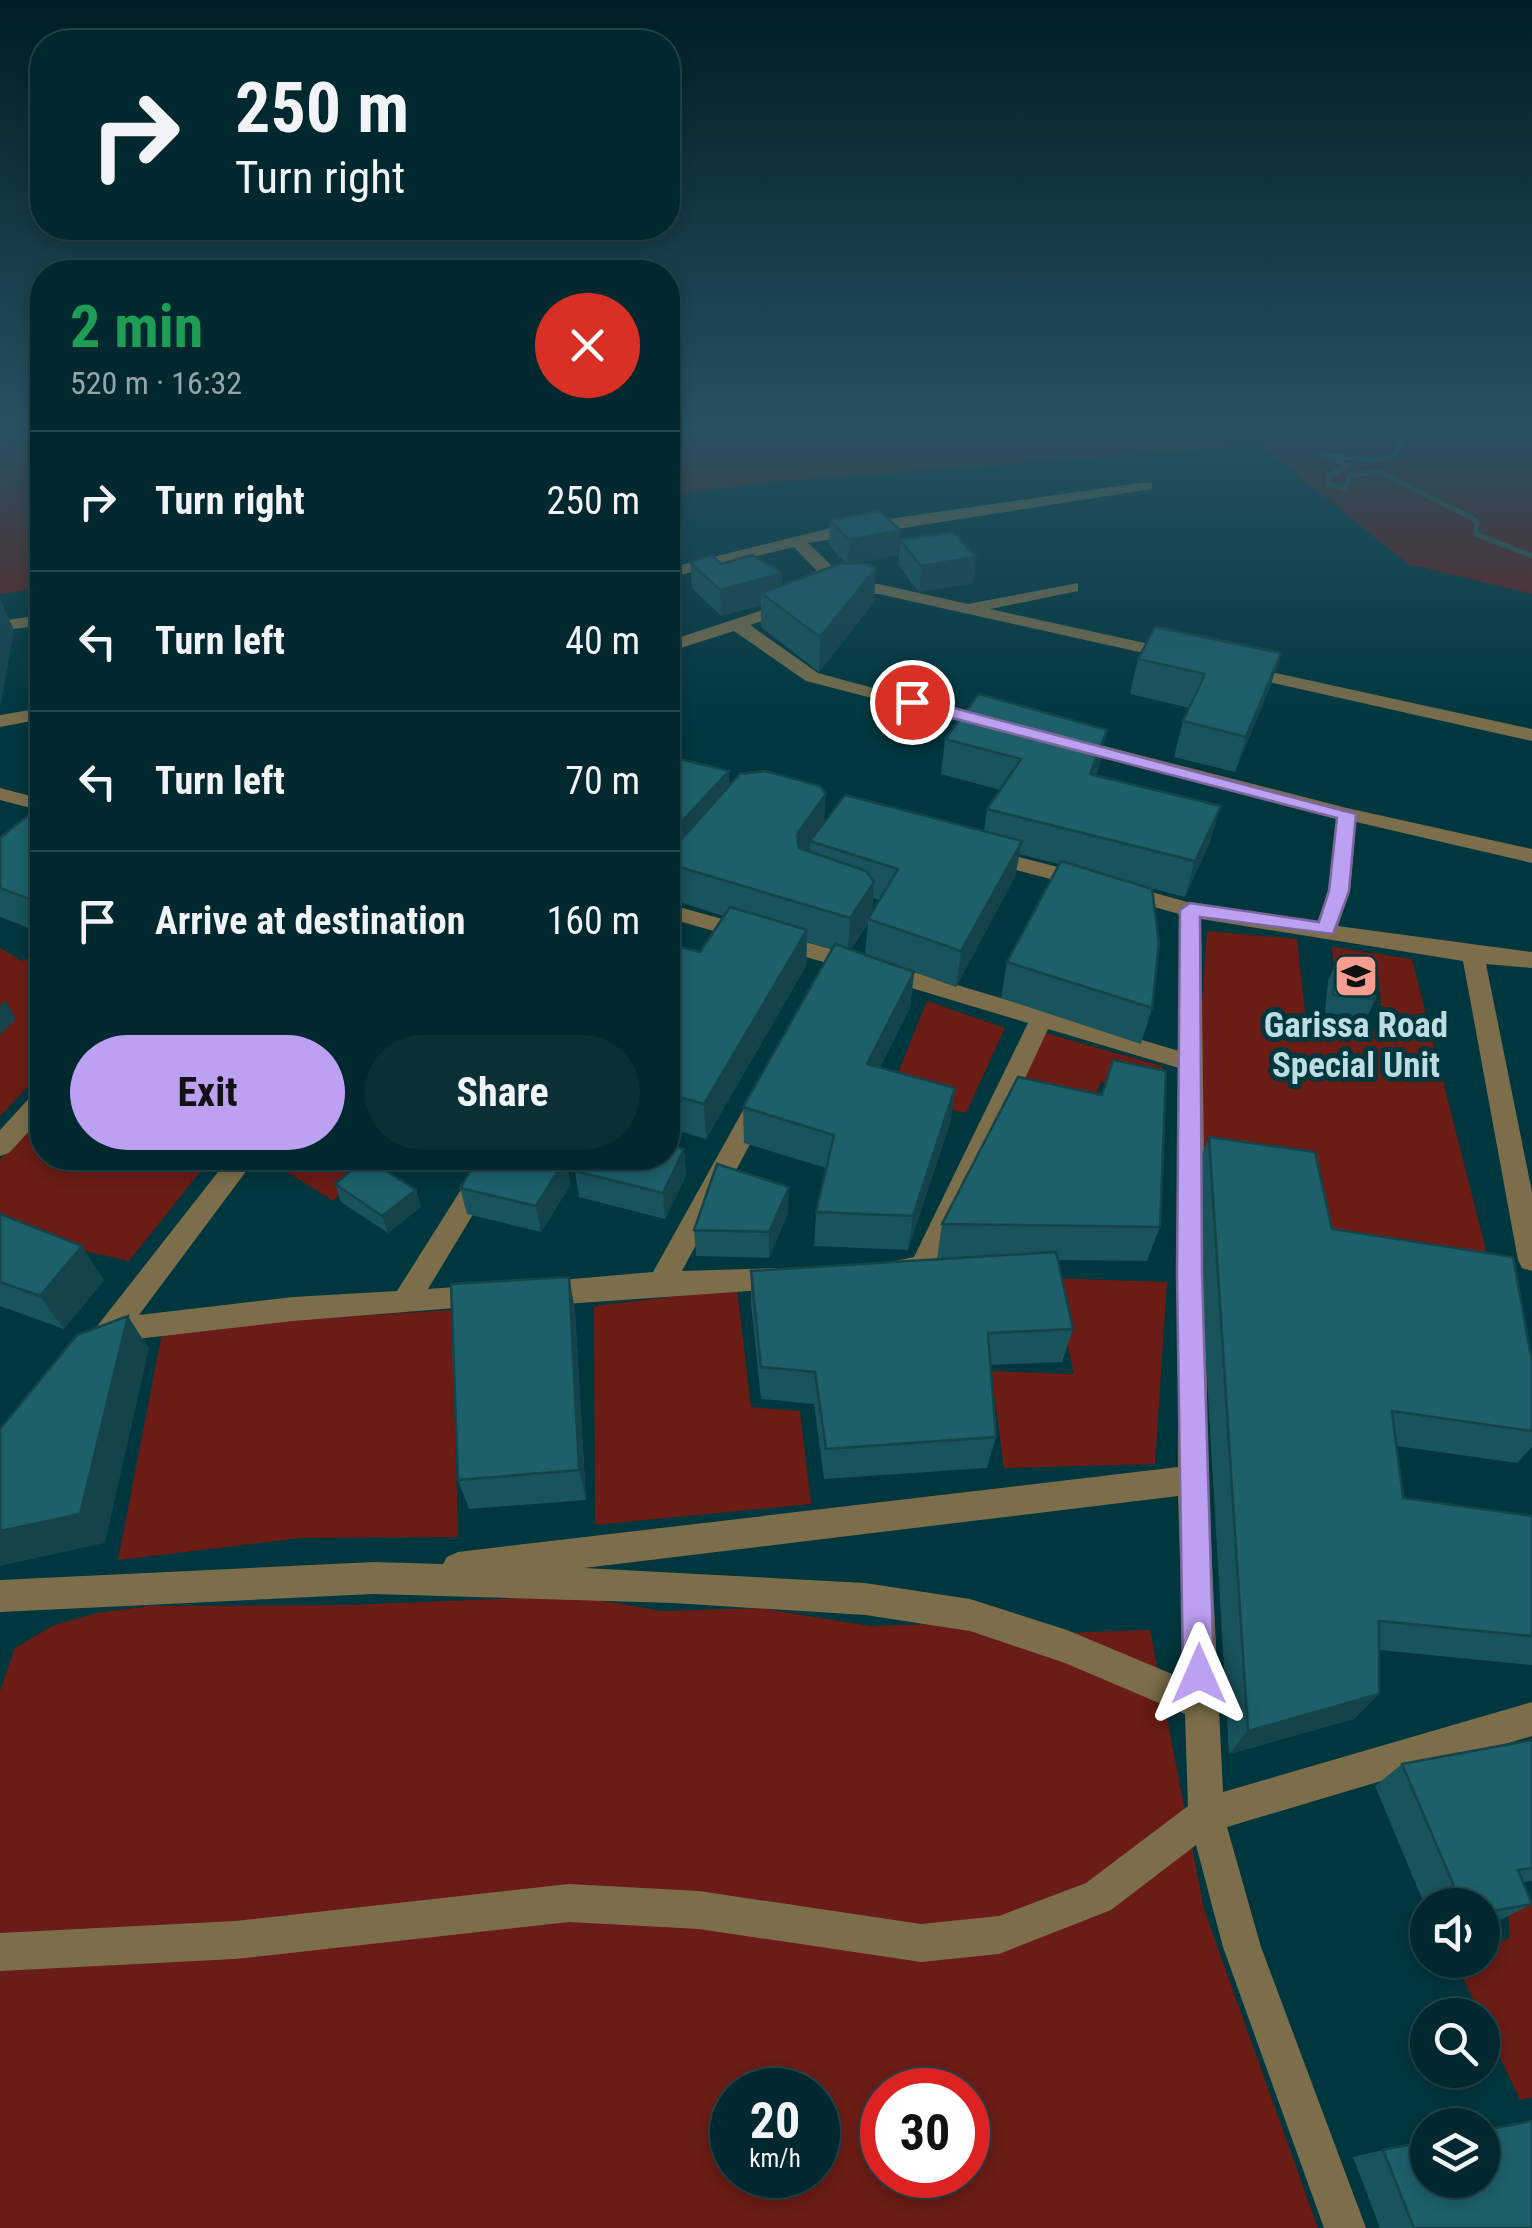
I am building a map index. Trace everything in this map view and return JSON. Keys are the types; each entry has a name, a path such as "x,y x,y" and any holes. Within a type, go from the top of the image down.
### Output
{"street":[{"path":"680,570 796,540 861,530"},
{"path":"796,540 830,593"},
{"path":"965,609 1072,587"},
{"path":"680,643 830,593 878,589 1204,662"},
{"path":"0,626 30,622"},
{"path":"739,626 812,677 1010,727"},
{"path":"1223,666 1532,735"},
{"path":"0,721 30,716"},
{"path":"1041,735 1347,814 1532,856"},
{"path":"0,794 30,802"},
{"path":"1326,930 1339,891 1347,814"},
{"path":"972,852 1190,910 1473,955 1532,960"},
{"path":"1190,910 1192,1480 1206,1815 1242,1947 1345,2228"},
{"path":"680,914 1190,1063"},
{"path":"1473,955 1532,1260"},
{"path":"826,985 841,959"},
{"path":"923,1268 1040,1022"},
{"path":"661,1283 770,1085"},
{"path":"0,1146 30,1114"},
{"path":"86,1360 234,1170"},
{"path":"406,1301 487,1170"},
{"path":"874,1273 961,1269"},
{"path":"111,1330 406,1301 661,1283 808,1278"},
{"path":"0,1596 374,1578 1192,1480"},
{"path":"374,1578 672,1587 865,1599 970,1615 1066,1647 1199,1703"},
{"path":"0,1952 234,1940 570,1903 700,1910 922,1943 998,1935 1098,1897 1206,1815 1532,1719"}],"shaded area":[{"path":"0,530 30,530 30,590 0,594"},
{"path":"1366,530 1532,530 1532,594 1408,564"},
{"path":"1207,931 1297,939 1306,1020 1384,1032 1378,976 1333,962 1332,947 1412,959 1491,1270 1332,1245 1318,1162 1192,1147"},
{"path":"0,948 22,961 30,957 30,1085 0,1116"},
{"path":"927,1001 1005,1028 966,1113 935,1106 894,1083"},
{"path":"1031,1029 1162,1066 1164,1098 1101,1082 1092,1102 1012,1104"},
{"path":"30,1124 30,1170 201,1170 129,1261 64,1246 0,1216 0,1160"},
{"path":"284,1170 364,1170 333,1201"},
{"path":"1053,1278 1167,1282 1155,1464 1004,1468 991,1371 1074,1374"},
{"path":"737,1289 751,1407 800,1411 811,1504 595,1525 594,1306"},
{"path":"452,1310 458,1537 301,1538 118,1560 163,1328"},
{"path":"572,1596 663,1611 759,1608 871,1626 929,1624 1059,1633 1150,1630 1204,1909 1318,2228 0,2228 0,1691 15,1648 54,1625 97,1613 150,1606 344,1605"},
{"path":"1532,1898 1532,2097 1520,2100 1500,2057 1500,1998 1473,1998 1463,1978 1500,1978 1500,1941 1510,1938 1508,1912 1518,1901"}],"building":[{"path":"839,530 900,530 849,540"},
{"path":"953,532 976,557 921,566 900,540"},
{"path":"712,555 721,564 752,555 782,573 720,590 690,562"},
{"path":"863,563 876,568 820,637 761,593 839,564"},
{"path":"1155,627 1281,653 1246,737 1183,721 1205,674 1138,659"},
{"path":"979,694 1107,730 1090,774 1221,806 1195,861 987,809 1021,759 945,739"},
{"path":"680,759 729,771 680,823"},
{"path":"765,771 820,786 826,794 797,834 799,848 866,871 874,882 850,918 680,867 680,841 740,774"},
{"path":"845,795 1022,841 961,951 868,919 898,869 810,841"},
{"path":"30,814 29,899 0,888 0,838"},
{"path":"1061,861 1152,889 1159,943 1152,1008 1007,962"},
{"path":"730,907 807,930 704,1104 680,1097 680,947 700,952"},
{"path":"835,944 914,972 867,1064 955,1088 913,1216 816,1212 834,1135 743,1107"},
{"path":"1336,963 1372,968 1375,999 1333,995"},
{"path":"1113,1060 1166,1071 1160,1227 942,1224 1018,1077 1102,1095"},
{"path":"1209,1137 1315,1152 1332,1229 1513,1257 1532,1362 1532,1431 1392,1411 1403,1498 1532,1516 1532,1636 1379,1621 1379,1694 1248,1731"},
{"path":"717,1164 789,1187 769,1232 694,1230"},
{"path":"352,1170 385,1170 416,1190 382,1216 335,1184"},
{"path":"471,1170 558,1170 536,1206 460,1188"},
{"path":"576,1170 674,1170 663,1193"},
{"path":"0,1214 82,1246 40,1296 0,1282"},
{"path":"1056,1252 1073,1329 988,1333 996,1437 826,1449 815,1372 761,1367 751,1271"},
{"path":"569,1277 579,1470 458,1480 451,1284"},
{"path":"128,1316 80,1514 0,1531 0,1429 77,1335"},
{"path":"1532,1740 1532,1868 1518,1870 1532,1904 1500,1910 1500,1888 1455,1888 1402,1764"},
{"path":"1532,2121 1532,2228 1414,2228 1383,2150 1410,2145 1410,2198 1500,2198 1500,2127"}],"waterway":[{"path":"1476,530 1476,534 1532,556"}],"place":[{"name":"Garissa Road Special Unit","path":"1356,976"}],"route":[{"path":"912,702 1347,814 1339,891 1326,930 1190,910 1192,1480 1199,1674"}]}
